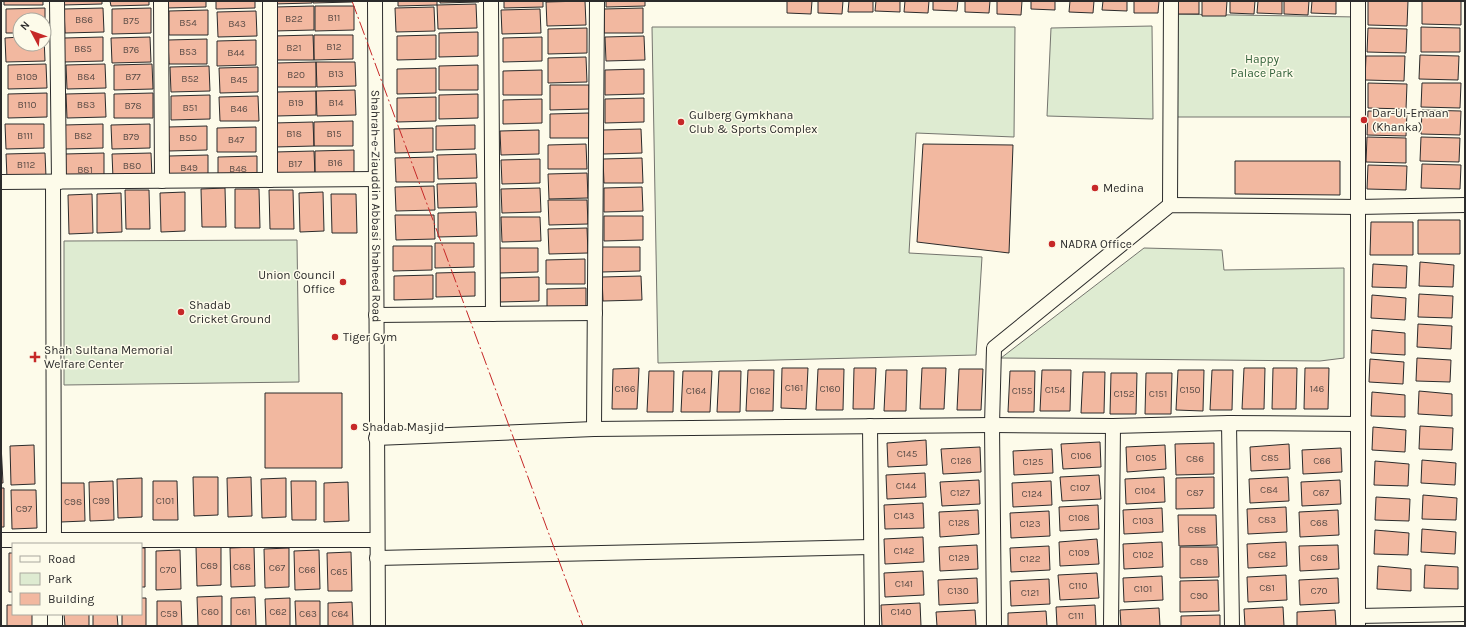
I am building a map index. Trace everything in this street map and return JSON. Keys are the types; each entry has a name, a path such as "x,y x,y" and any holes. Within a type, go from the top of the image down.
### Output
{"street":[{"path":"54,542 57,1"},
{"path":"161,1 162,181"},
{"path":"270,1 270,180"},
{"name":"Shahrah-e-Ziauddin Abbasi Shaheed Road","path":"374,1 378,626"},
{"path":"491,1 493,314"},
{"path":"594,429 597,1"},
{"path":"1170,205 1171,1"},
{"path":"1358,1 1358,621 1465,614"},
{"path":"1,182 375,179"},
{"path":"994,626 992,425 994,348 1170,205 1358,207 1465,205"},
{"path":"376,315 595,313"},
{"path":"376,438 594,429 992,425 1113,426 1229,423 1358,424"},
{"path":"1229,423 1232,626"},
{"path":"870,426 872,626"},
{"path":"1111,626 1113,426"},
{"path":"1,540 54,542 377,540"},
{"path":"377,558 871,547"},
{"path":"55,615 55,626"}],"green space":[{"name":"Happy Palace Park","path":"1174,14 1358,17 1358,117 1171,117"},
{"path":"1152,26 1153,119 1047,116 1051,28"},
{"path":"652,27 1015,27 1014,137 916,133 909,253 982,257 976,355 658,363"},
{"name":"Shadab Cricket Ground","path":"297,240 299,382 64,385 64,241"},
{"path":"1144,248 1222,250 1224,270 1344,268 1344,358 1320,361 1001,358"}],"building":[{"path":"4,1 43,1 43,5 4,5"},
{"path":"63,1 102,1 102,4 63,5"},
{"path":"110,1 149,1 149,5 111,6"},
{"path":"167,1 206,1 206,7 167,8"},
{"path":"216,1 255,1 255,8 216,9"},
{"path":"273,1 312,1 312,3 273,4"},
{"path":"313,1 352,1 352,2 313,3"},
{"path":"398,1 437,1 437,5 398,6"},
{"path":"440,1 479,1 479,2 440,3"},
{"path":"504,1 543,1 543,7 504,8"},
{"path":"585,1 586,25 547,26 546,2"},
{"path":"606,1 645,1 645,6 606,7"},
{"path":"787,1 812,1 811,14 787,13"},
{"path":"818,1 843,1 842,14 818,13"},
{"path":"849,1 873,1 873,12 848,12"},
{"path":"876,1 900,1 900,12 875,11"},
{"path":"905,1 929,1 928,13 904,12"},
{"path":"933,1 958,1 957,11 933,10"},
{"path":"965,1 990,1 989,13 965,12"},
{"path":"997,1 1022,1 1021,15 997,14"},
{"path":"1031,1 1055,1 1055,10 1031,9"},
{"path":"1070,1 1094,1 1093,13 1069,12"},
{"path":"1103,1 1127,1 1127,11 1102,10"},
{"path":"1134,1 1159,1 1158,13 1134,13"},
{"path":"1175,1 1199,1 1199,14 1174,14"},
{"path":"1202,1 1227,1 1226,16 1202,16"},
{"path":"1230,1 1255,1 1254,14 1230,13"},
{"path":"1258,1 1282,1 1282,14 1257,13"},
{"path":"1284,1 1309,1 1308,15 1284,14"},
{"path":"1312,1 1336,1 1336,14 1311,13"},
{"path":"1368,1 1408,1 1407,26 1368,25"},
{"path":"1422,1 1461,1 1461,25 1422,24"},
{"path":"476,4 477,28 438,29 437,5"},
{"path":"314,6 314,30 275,31 275,7"},
{"path":"315,6 354,6 354,30 315,31"},
{"path":"434,7 435,31 396,32 395,8"},
{"path":"45,8 45,12 12,12 12,33 6,33 6,9"},
{"path":"103,8 104,32 65,33 64,9"},
{"path":"151,8 151,33 112,34 112,9"},
{"path":"643,8 643,33 604,33 604,9"},
{"path":"540,9 541,33 502,34 501,10"},
{"path":"208,10 208,35 169,35 169,11"},
{"path":"256,11 257,36 218,37 217,12"},
{"path":"1421,27 1460,28 1460,52 1421,52"},
{"path":"587,28 587,53 548,54 548,29"},
{"path":"1368,28 1407,29 1406,53 1367,52"},
{"path":"478,32 478,56 439,57 439,33"},
{"path":"313,35 314,60 275,60 274,36"},
{"path":"314,35 353,35 353,59 314,60"},
{"path":"436,35 436,59 397,60 397,36"},
{"path":"644,36 645,60 606,61 605,37"},
{"path":"103,37 103,61 64,62 64,38"},
{"path":"150,37 151,62 112,63 111,38"},
{"path":"542,37 542,61 503,62 503,38"},
{"path":"5,38 12,38 12,52 45,52 45,61 6,62"},
{"path":"207,39 207,64 169,64 168,40"},
{"path":"256,40 256,65 217,66 217,41"},
{"path":"1420,55 1459,56 1458,80 1419,79"},
{"path":"1366,56 1405,56 1404,81 1365,80"},
{"path":"586,57 587,82 548,83 548,58"},
{"path":"316,62 355,62 356,86 317,87"},
{"path":"316,62 316,87 277,87 277,63"},
{"path":"46,64 47,88 8,89 8,65"},
{"path":"105,64 106,88 67,89 66,65"},
{"path":"152,64 153,89 114,90 114,65"},
{"path":"478,65 478,90 439,90 439,66"},
{"path":"209,66 210,91 171,92 170,67"},
{"path":"258,67 258,92 220,93 219,68"},
{"path":"436,68 436,93 397,94 397,69"},
{"path":"644,69 644,94 605,95 605,70"},
{"path":"542,70 542,95 503,95 503,71"},
{"path":"1368,83 1407,84 1406,109 1368,108"},
{"path":"1422,83 1461,83 1460,108 1421,107"},
{"path":"550,85 589,85 589,109 550,110"},
{"path":"355,90 356,115 317,116 316,91"},
{"path":"316,91 316,115 277,116 277,92"},
{"path":"47,93 47,117 8,118 8,94"},
{"path":"105,93 106,117 67,118 66,94"},
{"path":"153,93 153,118 114,118 114,94"},
{"path":"478,94 478,118 439,119 439,95"},
{"path":"210,95 210,119 171,120 171,96"},
{"path":"258,96 259,121 220,121 219,97"},
{"path":"436,97 436,121 397,122 397,98"},
{"path":"644,98 644,122 605,123 605,99"},
{"path":"542,99 542,123 503,124 503,100"},
{"path":"1422,110 1461,111 1460,135 1421,134"},
{"path":"1368,111 1407,112 1406,136 1367,135"},
{"path":"589,113 589,138 550,138 550,114"},
{"path":"353,121 353,146 314,146 314,122"},
{"path":"313,122 314,146 275,147 274,123"},
{"path":"5,124 44,124 44,148 6,149"},
{"path":"103,124 103,148 64,149 64,125"},
{"path":"150,124 150,148 112,149 111,125"},
{"path":"475,125 475,149 436,150 436,126"},
{"path":"207,126 207,150 169,151 168,127"},
{"path":"256,127 256,152 217,152 217,128"},
{"path":"433,128 433,152 395,153 394,129"},
{"path":"641,129 642,153 603,154 603,130"},
{"path":"539,130 539,154 501,155 500,131"},
{"path":"1367,137 1406,138 1406,163 1366,162"},
{"path":"1421,137 1460,138 1459,162 1420,161"},
{"path":"586,144 587,169 548,169 548,145"},
{"path":"923,144 1013,145 1009,253 917,242"},
{"path":"354,150 354,175 315,176 315,151"},
{"path":"314,151 315,175 276,176 275,152"},
{"path":"45,153 46,177 7,178 6,154"},
{"path":"104,153 104,177 65,178 65,154"},
{"path":"151,153 152,178 113,178 112,154"},
{"path":"476,154 477,178 438,179 437,155"},
{"path":"208,155 208,180 169,180 169,156"},
{"path":"257,156 257,181 218,181 218,157"},
{"path":"434,157 434,182 396,182 395,158"},
{"path":"642,158 643,183 604,183 603,159"},
{"path":"540,159 540,183 502,184 501,160"},
{"path":"1235,161 1340,161 1340,195 1235,194"},
{"path":"1422,164 1461,165 1460,189 1421,188"},
{"path":"1368,165 1407,166 1406,190 1367,189"},
{"path":"587,173 588,198 549,199 548,174"},
{"path":"476,183 477,207 438,208 437,184"},
{"path":"434,186 435,210 396,211 395,187"},
{"path":"642,187 643,211 604,212 604,188"},
{"path":"225,188 226,227 202,227 201,189"},
{"path":"540,188 541,212 502,213 501,189"},
{"path":"235,189 259,189 260,228 235,228"},
{"path":"125,190 149,190 150,229 126,229"},
{"path":"269,190 293,190 294,229 270,229"},
{"path":"185,192 185,231 161,232 160,193"},
{"path":"323,192 324,231 300,232 299,193"},
{"path":"121,193 122,232 97,233 97,194"},
{"path":"92,194 93,233 69,234 68,195"},
{"path":"331,194 356,194 357,233 332,233"},
{"path":"548,200 587,200 588,224 549,225"},
{"path":"476,212 477,236 438,237 438,213"},
{"path":"395,215 434,215 435,239 396,240"},
{"path":"604,216 643,216 643,240 604,241"},
{"path":"501,217 540,217 541,241 502,242"},
{"path":"1418,220 1460,220 1460,254 1418,254"},
{"path":"1371,222 1413,222 1413,255 1370,255"},
{"path":"587,228 588,253 549,254 548,229"},
{"path":"435,243 474,243 474,267 435,268"},
{"path":"393,246 432,246 432,270 393,271"},
{"path":"601,247 640,247 640,271 602,272"},
{"path":"499,248 538,248 538,272 499,273"},
{"path":"585,259 585,284 546,284 546,260"},
{"path":"1420,262 1454,265 1453,287 1419,286"},
{"path":"1373,264 1407,266 1406,288 1372,287"},
{"path":"475,272 475,296 436,297 436,273"},
{"path":"433,275 433,299 394,300 394,276"},
{"path":"641,276 642,300 603,301 602,277"},
{"path":"539,277 539,301 500,302 500,278"},
{"path":"586,288 586,313 547,314 547,289"},
{"path":"1419,294 1453,296 1452,318 1418,317"},
{"path":"1372,295 1406,298 1405,320 1371,318"},
{"path":"1418,324 1452,326 1451,349 1417,347"},
{"path":"1372,330 1405,333 1405,355 1371,353"},
{"path":"1417,358 1451,360 1450,382 1416,381"},
{"path":"1370,359 1404,362 1403,384 1369,382"},
{"path":"639,368 637,409 612,409 613,369"},
{"path":"782,368 808,368 806,409 781,408"},
{"path":"854,368 876,368 874,409 853,409"},
{"path":"922,368 946,368 944,409 920,409"},
{"path":"1244,368 1265,368 1264,409 1242,409"},
{"path":"1273,368 1297,368 1296,409 1272,409"},
{"path":"1305,368 1329,368 1328,409 1304,409"},
{"path":"818,369 844,369 843,410 816,410"},
{"path":"959,369 983,369 981,410 957,410"},
{"path":"748,370 774,370 773,411 746,411"},
{"path":"886,370 907,370 906,411 884,411"},
{"path":"1042,370 1071,370 1070,411 1040,411"},
{"path":"1178,370 1204,370 1203,411 1176,410"},
{"path":"1212,370 1233,370 1232,410 1210,410"},
{"path":"649,371 674,371 673,412 647,412"},
{"path":"683,371 712,371 710,412 681,412"},
{"path":"719,371 741,371 740,412 717,412"},
{"path":"1010,371 1035,371 1034,412 1008,412"},
{"path":"1083,372 1105,372 1104,413 1081,413"},
{"path":"1111,373 1137,373 1136,414 1110,414"},
{"path":"1146,373 1172,373 1171,414 1145,414"},
{"path":"1419,391 1452,394 1452,416 1418,414"},
{"path":"1372,392 1405,395 1405,417 1371,416"},
{"path":"265,393 342,393 342,468 265,468"},
{"path":"1420,426 1453,428 1452,450 1419,449"},
{"path":"1373,427 1406,430 1405,452 1372,450"},
{"path":"926,440 927,465 888,467 887,443"},
{"path":"1100,442 1101,467 1063,469 1061,444"},
{"path":"1214,443 1214,474 1176,475 1175,444"},
{"path":"1,444 3,483 1,483"},
{"path":"1289,444 1290,469 1251,471 1250,447"},
{"path":"34,445 35,484 11,485 10,446"},
{"path":"1165,445 1166,469 1127,472 1126,447"},
{"path":"980,447 981,472 943,474 941,449"},
{"path":"1341,448 1342,472 1303,474 1302,450"},
{"path":"1052,449 1053,473 1014,475 1013,451"},
{"path":"1422,460 1456,463 1455,485 1421,483"},
{"path":"1375,461 1409,464 1408,486 1374,485"},
{"path":"925,473 926,497 887,499 886,475"},
{"path":"1099,475 1101,499 1062,501 1060,477"},
{"path":"193,477 218,477 218,515 194,516"},
{"path":"251,477 252,516 228,517 227,478"},
{"path":"1164,477 1165,502 1126,504 1125,479"},
{"path":"1214,477 1214,508 1176,509 1176,478"},
{"path":"1288,477 1289,501 1250,503 1249,479"},
{"path":"142,478 142,517 118,518 117,479"},
{"path":"286,478 286,517 262,518 261,479"},
{"path":"979,480 980,504 942,506 940,482"},
{"path":"1340,480 1341,504 1302,506 1301,482"},
{"path":"113,481 114,520 90,521 89,482"},
{"path":"153,481 177,481 178,520 153,520"},
{"path":"291,481 316,481 316,520 292,520"},
{"path":"1051,481 1052,505 1013,507 1012,483"},
{"path":"348,482 349,521 324,522 324,483"},
{"path":"60,483 84,483 85,521 61,522"},
{"path":"1,488 4,488 4,527 1,527"},
{"path":"11,490 36,490 37,528 12,529"},
{"path":"1423,495 1457,498 1456,520 1422,519"},
{"path":"1376,497 1410,499 1409,521 1375,520"},
{"path":"923,503 924,528 885,529 884,505"},
{"path":"1098,505 1099,529 1060,531 1059,507"},
{"path":"1286,507 1287,532 1248,534 1247,509"},
{"path":"1162,508 1163,532 1124,534 1123,510"},
{"path":"978,510 979,534 940,537 939,512"},
{"path":"1338,510 1339,535 1300,537 1299,512"},
{"path":"1049,511 1050,536 1011,538 1010,513"},
{"path":"1178,515 1216,515 1217,545 1179,546"},
{"path":"1422,529 1456,532 1455,554 1421,552"},
{"path":"1375,530 1409,533 1408,555 1374,554"},
{"path":"923,537 924,562 885,564 884,539"},
{"path":"1097,539 1099,564 1060,566 1059,542"},
{"path":"1162,542 1163,567 1124,569 1123,544"},
{"path":"1286,542 1287,566 1248,568 1247,544"},
{"path":"977,545 978,569 940,571 939,547"},
{"path":"1338,545 1339,569 1300,571 1299,546"},
{"path":"221,546 221,585 197,586 196,547"},
{"path":"1049,546 1050,570 1011,572 1010,548"},
{"path":"254,547 255,586 231,587 230,548"},
{"path":"1180,547 1218,547 1219,577 1180,578"},
{"path":"142,548 145,548 145,587 142,587"},
{"path":"289,548 289,587 265,588 264,549"},
{"path":"180,550 181,589 156,590 156,551"},
{"path":"319,550 320,589 295,590 294,551"},
{"path":"351,552 352,591 328,591 327,553"},
{"path":"9,553 12,553 12,592 9,592"},
{"path":"1425,565 1458,567 1458,589 1424,588"},
{"path":"1378,566 1411,569 1411,591 1377,589"},
{"path":"923,571 924,595 885,597 884,573"},
{"path":"1097,573 1099,598 1060,600 1058,575"},
{"path":"1286,575 1287,600 1248,602 1247,577"},
{"path":"1162,576 1163,600 1124,602 1123,578"},
{"path":"977,578 978,603 939,605 938,580"},
{"path":"1338,578 1339,603 1300,605 1299,580"},
{"path":"1049,579 1050,604 1011,606 1010,581"},
{"path":"1218,580 1219,611 1180,612 1180,581"},
{"path":"222,596 222,626 198,626 197,597"},
{"path":"255,597 256,626 231,626 231,598"},
{"path":"142,598 146,598 146,626 122,626 122,615 142,615"},
{"path":"290,598 290,626 266,626 265,599"},
{"path":"157,601 181,601 182,626 157,626"},
{"path":"295,601 320,601 320,626 296,626"},
{"path":"352,602 353,626 328,626 328,603"},
{"path":"920,603 921,626 882,626 881,605"},
{"path":"7,605 12,605 12,615 32,615 32,626 7,626"},
{"path":"1095,605 1096,626 1057,626 1056,607"},
{"path":"1283,607 1284,626 1245,626 1244,609"},
{"path":"1159,608 1160,626 1121,626 1120,610"},
{"path":"975,610 976,626 937,626 936,612"},
{"path":"1335,610 1336,626 1297,626 1297,612"},
{"path":"1046,611 1047,626 1008,626 1008,613"},
{"path":"64,615 89,615 89,626 65,626"},
{"path":"93,615 117,615 118,626 93,626"},
{"path":"1220,615 1220,626 1181,626 1181,616"}],"power":[{"path":"352,1 583,626"}],"place":[{"name":"Dar-Ul-Emaan (Khanka)","path":"1364,120"},
{"name":"Gulberg Gymkhana Club & Sports Complex","path":"681,122"},
{"name":"Medina","path":"1095,188"},
{"name":"NADRA Office","path":"1052,244"},
{"name":"Union Council Office","path":"343,282"},
{"name":"Shadab Cricket Ground","path":"181,312"},
{"name":"Tiger Gym","path":"335,337"},
{"name":"Shah Sultana Memorial Welfare Center","path":"35,357"},
{"name":"Shadab Masjid","path":"354,427"}]}
